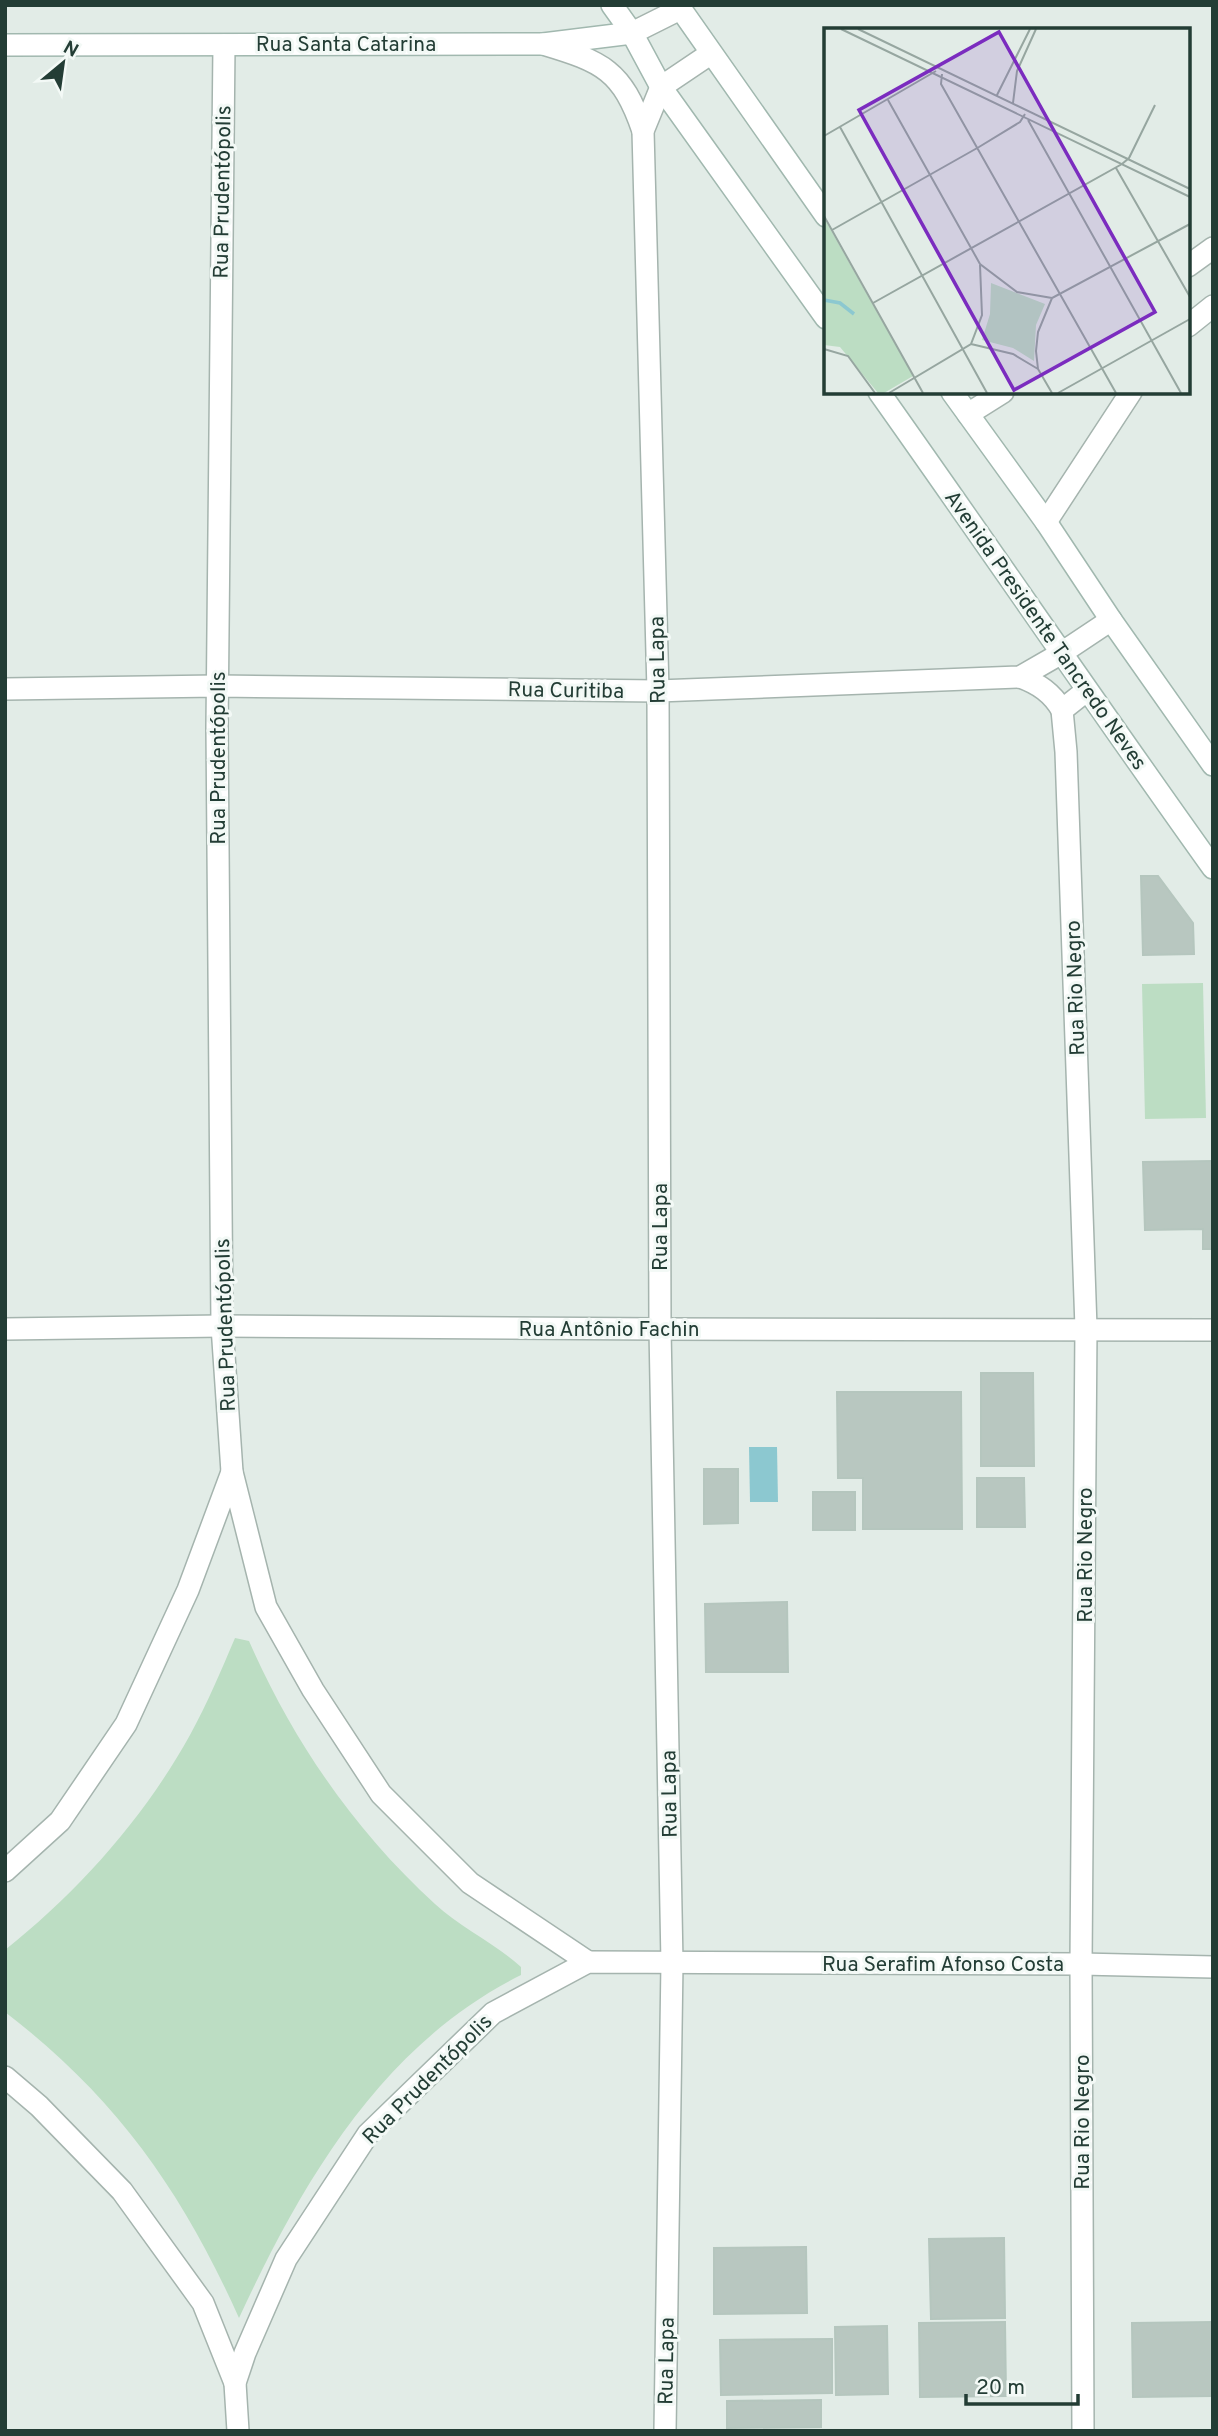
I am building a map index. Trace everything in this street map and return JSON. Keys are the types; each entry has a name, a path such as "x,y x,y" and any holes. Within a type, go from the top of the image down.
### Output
{"street":[{"path":"612,5 632,33 661,86 824,315"},
{"path":"679,7 824,213"},
{"name":"Rua Santa Catarina","path":"5,45 543,44 632,33 679,7"},
{"path":"543,44 586,57 612,72 628,93 643,131"},
{"name":"Rua Prudentópolis","path":"224,45 217,686 222,1326 233,1472 266,1607 313,1690 381,1794 470,1883 588,1962"},
{"path":"661,86 710,54"},
{"name":"Rua Lapa","path":"661,86 643,131 658,691 660,1329 672,1963 665,2431"},
{"path":"1190,265 1213,248"},
{"path":"1190,324 1213,306"},
{"name":"Avenida Presidente Tancredo Neves","path":"880,394 974,525 1060,654 1213,868"},
{"path":"953,394 1213,765"},
{"path":"968,414 1000,394"},
{"path":"1045,522 1130,394"},
{"name":"Rua Curitiba","path":"5,689 217,686 658,691 1020,677 1111,620"},
{"path":"1020,677 1045,689 1055,698 1062,710 1086,691"},
{"name":"Rua Rio Negro","path":"1062,710 1066,752 1087,1328 1081,1964 1083,2431"},
{"name":"Rua Antônio Fachin","path":"5,1329 222,1326 1213,1329"},
{"path":"5,1871 60,1821 126,1724 188,1590 233,1472"},
{"name":"Rua Prudentópolis","path":"238,2431 235,2383 245,2353 286,2259 368,2134 493,2013 588,1962 672,1963"},
{"name":"Rua Serafim Afonso Costa","path":"672,1963 1081,1964 1213,1968"},
{"path":"5,2077 38,2106 122,2191 203,2303 235,2383"}],"green space":[{"path":"1203,983 1206,1118 1145,1119 1142,984"},
{"path":"235,1638 249,1641 285,1714 306,1749 352,1815 378,1846 445,1913 521,1967 521,1975 472,2004 427,2039 387,2078 352,2121 319,2168 290,2217 239,2318 194,2229 142,2149 80,2078 45,2044 5,2012 5,1950 84,1878 131,1824 172,1766 214,1687"}],"water":[{"path":"749,1447 777,1447 778,1502 750,1502"}],"building":[{"path":"1141,876 1158,876 1193,923 1194,954 1143,955"},
{"path":"1213,1161 1213,1249 1203,1249 1203,1229 1145,1230 1143,1162"},
{"path":"981,1373 1033,1373 1034,1466 981,1466"},
{"path":"837,1392 961,1392 962,1529 863,1529 863,1478 838,1478"},
{"path":"704,1469 738,1469 738,1523 704,1524"},
{"path":"977,1478 1024,1478 1025,1527 977,1527"},
{"path":"813,1492 855,1492 855,1530 813,1530"},
{"path":"787,1602 788,1672 706,1672 705,1604"},
{"path":"1004,2238 1005,2318 931,2319 929,2239"},
{"path":"806,2247 807,2313 714,2314 714,2248"},
{"path":"1005,2322 1006,2396 920,2397 919,2323"},
{"path":"1213,2322 1213,2396 1133,2397 1132,2323"},
{"path":"887,2326 888,2394 836,2395 835,2327"},
{"path":"832,2339 832,2393 721,2395 720,2340"},
{"path":"821,2400 821,2427 727,2428 727,2401"}]}
